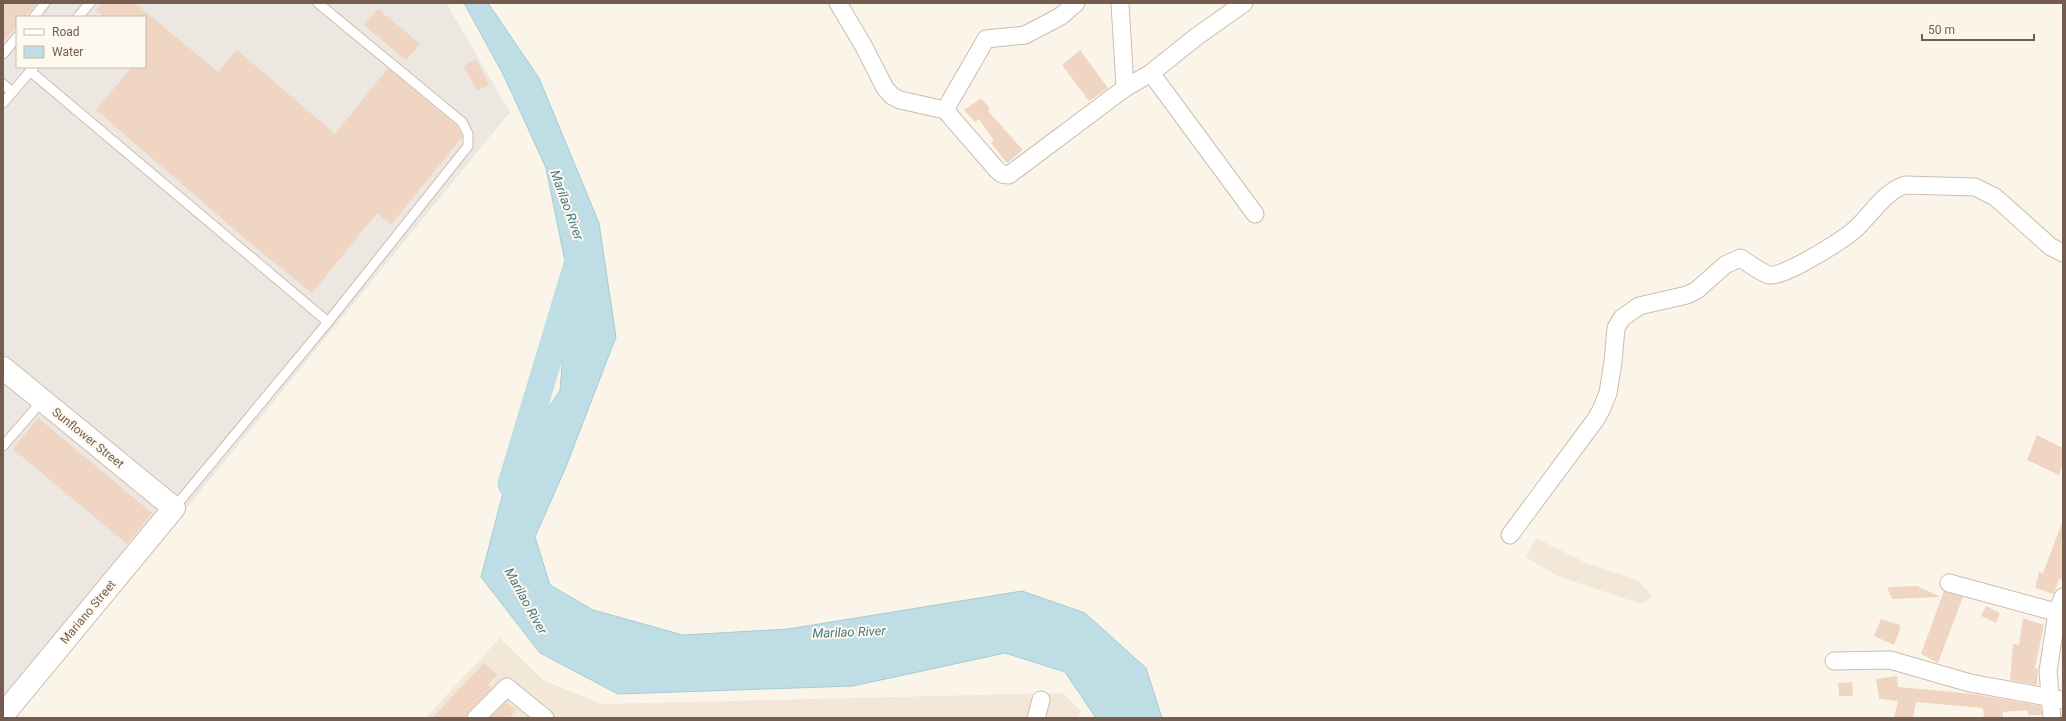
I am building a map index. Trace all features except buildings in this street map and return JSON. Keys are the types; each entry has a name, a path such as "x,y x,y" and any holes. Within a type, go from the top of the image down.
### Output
{"main road":[{"name":"Sunflower Street","path":"3,368 174,508"},
{"name":"Mariano Street","path":"3,713 174,508"}],"street":[{"path":"838,3 863,44 885,88 892,96 900,100 945,110 998,170 1002,174 1009,175 1125,88 1151,73 1196,37 1244,3"},
{"path":"945,110 986,39 1025,35 1062,16 1076,3"},
{"path":"1120,3 1125,88"},
{"path":"1151,73 1255,214"},
{"path":"1510,535 1596,419 1608,393 1616,328 1622,318 1639,306 1682,296 1697,290 1725,264 1733,259 1740,258 1770,275 1780,274 1806,261 1853,232 1888,194 1896,188 1905,185 1975,187 1995,197 2051,247 2063,253"},
{"path":"1949,583 2061,608 2048,671 2057,699 2052,718"},
{"path":"1834,660 1890,660 1970,683 2032,693 2057,699"},
{"path":"476,718 506,687 545,718"},
{"path":"1036,718 1041,700"}],"lane":[{"path":"35,16 45,3"},
{"path":"79,16 90,3"},
{"path":"174,508 328,322 468,146 468,134 462,122 318,3"},
{"path":"3,54 16,38"},
{"path":"3,103 32,69 328,322"},
{"path":"3,84 12,92"},
{"path":"3,446 42,401"}],"shaded area":[{"path":"3,3 446,3 510,112 15,718 3,718"},
{"path":"1536,538 1586,563 1637,580 1653,596 1641,604 1557,576 1526,557"},
{"path":"500,638 543,680 602,704 1063,693 1080,710 1078,718 425,718"}],"water":[{"path":"464,3 488,3 539,78 599,223 616,337 565,469 535,537 550,585 593,610 683,635 788,629 1022,591 1085,613 1146,668 1162,718 1096,718 1065,672 1005,653 853,686 618,694 540,653 481,577 510,466 560,390 569,281 546,168 504,76"}],"waterway":[{"name":"Marilao River","path":"511,484 579,258"}]}
